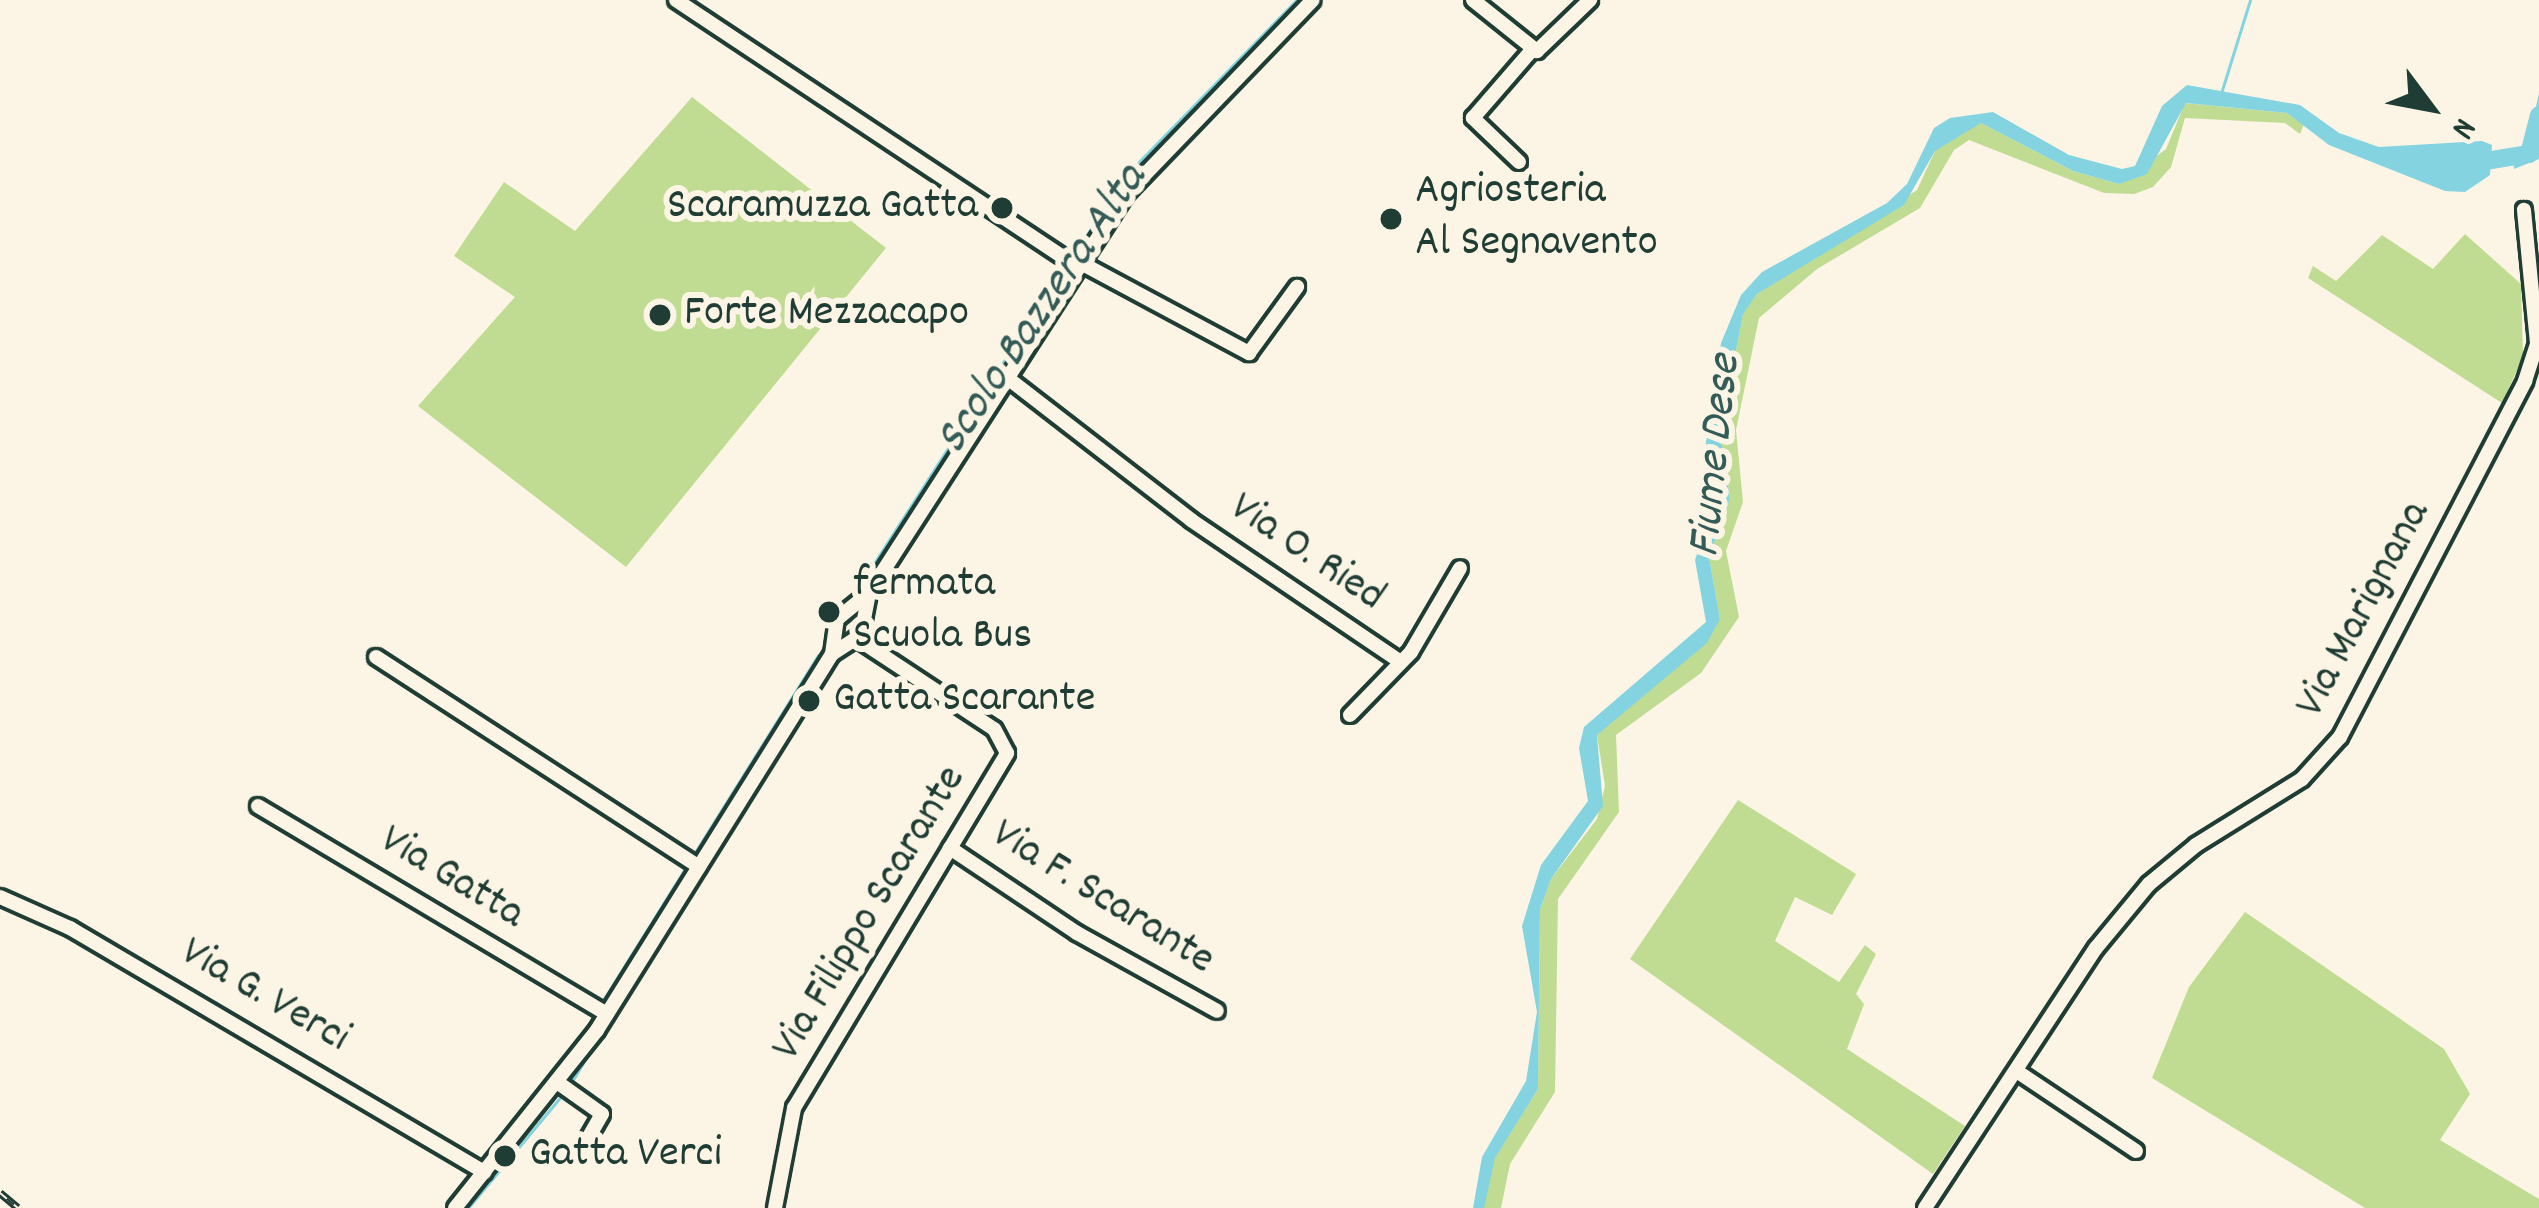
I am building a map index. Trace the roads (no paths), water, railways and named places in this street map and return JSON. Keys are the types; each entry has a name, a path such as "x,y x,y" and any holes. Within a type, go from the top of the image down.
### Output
{"street":[{"path":"676,0 1063,257 1249,353 1297,287"},
{"path":"832,654 840,615 869,593 1006,376 1144,172 1313,0"},
{"path":"1473,0 1532,51"},
{"path":"1519,162 1472,118 1532,51 1590,0"},
{"name":"Via Marignana","path":"1925,1208 2096,948 2150,884 2302,778 2340,737 2525,381 2537,343 2538,293 2524,210"},
{"name":"Via O. Ried","path":"1006,376 1176,508 1396,659"},
{"name":"Via O. Ried","path":"1350,715 1396,659 1411,652 1460,568"},
{"path":"455,1208 557,1082 832,654 859,631 869,593"},
{"path":"850,611 859,631"},
{"path":"836,631 859,631"},
{"name":"Via Filippo Scarante","path":"775,1208 794,1108 1004,765 1006,744 859,631"},
{"path":"376,657 693,864"},
{"name":"Via Gatta","path":"258,806 601,1011"},
{"name":"Via F. Scarante","path":"950,848 1077,933 1217,1011"},
{"name":"Via G. Verci","path":"0,897 70,928 485,1172"},
{"path":"2018,1072 2136,1151"},
{"path":"557,1082 602,1114 586,1140"}],"water":[{"path":"2187,85 2300,105 2339,133 2379,147 2482,141 2492,145 2490,175 2465,192 2445,191 2329,145 2287,113 2186,103 2147,174 2119,184 2073,171 1981,123 1935,151 1904,205 1757,294 1743,314 1720,433 1730,499 1709,557 1720,619 1707,643 1597,735 1603,806 1551,879 1540,910 1538,1089 1495,1158 1484,1208 1473,1208 1482,1157 1526,1081 1537,1012 1522,926 1541,865 1588,801 1579,748 1584,727 1706,622 1695,560 1716,499 1705,449 1721,343 1741,295 1762,272 1887,203 1907,184 1934,128 1950,118 1993,112 2069,155 2122,169 2135,166 2162,106"},
{"path":"2539,93 2539,159 2514,169 2513,157 2527,146"}],"waterway":[{"name":"Scolo Bazzera Alta","path":"1073,255 1128,173 1296,0"},
{"path":"2222,90 2250,0"},
{"name":"Fiume Dese","path":"2467,164 2529,154 2539,115"},
{"name":"Scolo Bazzera Alta","path":"860,585 1067,263"},
{"name":"Scolo Bazzera Alta","path":"692,857 818,655"},
{"path":"600,1005 687,865"},
{"path":"581,1040 595,1013"},
{"name":"Scolo Bazzera Alta","path":"571,1083 590,1051"},
{"name":"Scolo Bazzera Alta","path":"468,1208 563,1094"}],"railway":[{"path":"0,1193 18,1208"}],"place":[{"name":"Scaramuzza Gatta","path":"1002,208"},
{"name":"Agriosteria Al Segnavento","path":"1391,219"},
{"name":"Forte Mezzacapo","path":"660,315"},
{"name":"fermata Scuola Bus","path":"829,612"},
{"name":"Gatta Scarante","path":"809,701"},
{"name":"Gatta Verci","path":"505,1156"}]}
